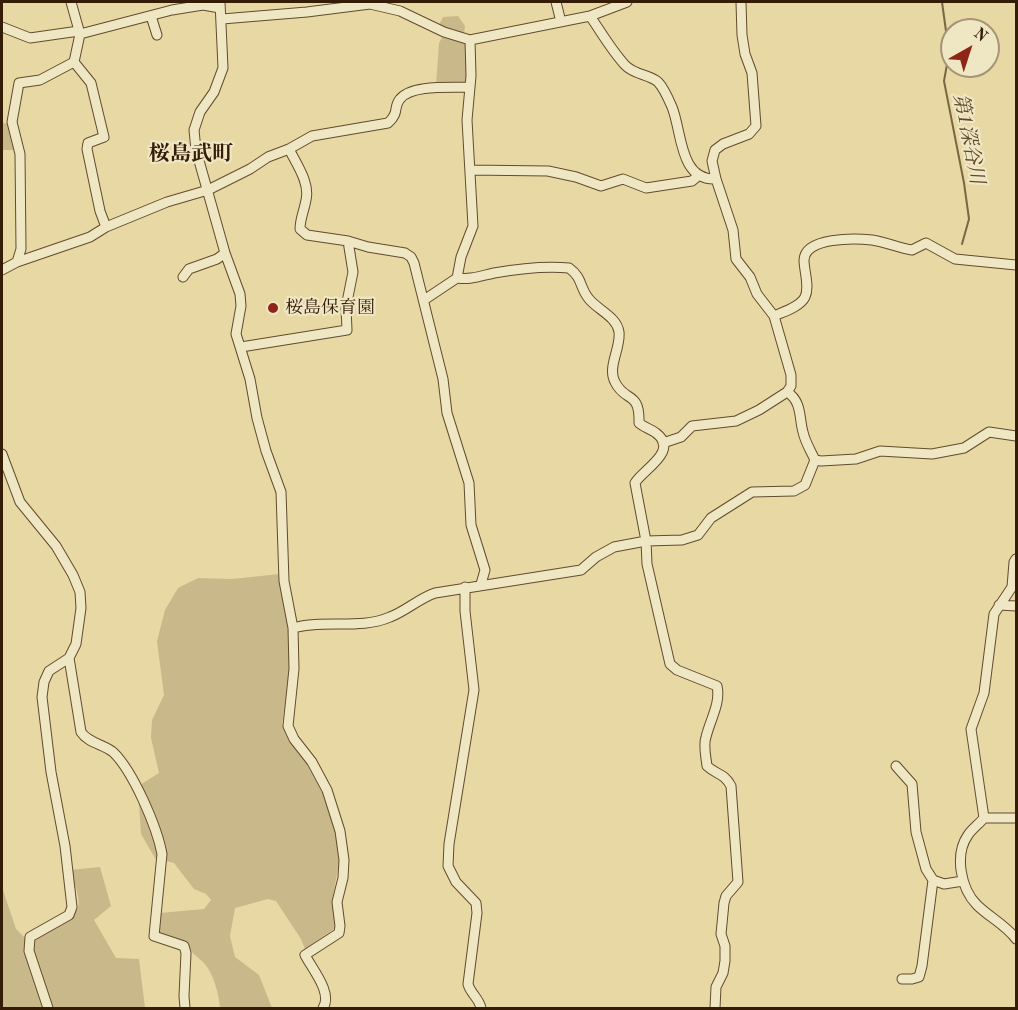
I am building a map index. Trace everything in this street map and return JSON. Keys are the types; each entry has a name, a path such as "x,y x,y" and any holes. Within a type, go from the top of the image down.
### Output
{"street":[{"path":"72,2 80,32 74,62"},
{"path":"556,2 561,22"},
{"path":"222,18 307,12 370,3 400,11 444,32 470,40 590,16 627,2"},
{"path":"663,443 681,437 692,426 736,421 759,410 787,392 791,386 791,375 774,316 757,294 750,277 736,260 733,230 712,161 715,150 723,144 749,134 756,126 752,73 745,54 742,35 741,2"},
{"path":"2,27 30,38 80,32 203,5 220,5 223,68 214,92 200,111 194,130 196,150 225,253 240,294 241,306 236,333 250,379 260,429 281,492 284,581 293,628 294,669 288,726 327,790 340,831 344,860 343,878 337,902 339,933 304,955 326,995 326,1003 322,1008"},
{"path":"151,16 157,35"},
{"path":"590,16 626,66 635,73 658,82 672,107 689,166 698,176 705,179 716,179"},
{"path":"457,278 461,257 473,226 467,120 470,40"},
{"path":"17,262 21,249 20,154 7,121 19,83 40,80 74,62"},
{"path":"74,62 91,83 104,137 88,143 87,149 100,211 106,227"},
{"path":"2,270 17,262 90,237 106,227 167,202 208,190 312,136 388,123 395,117 399,100 407,93 430,88 470,87"},
{"path":"290,149 307,186 307,199 300,221 300,230 307,235 405,253 411,257 443,380 447,413 469,483 471,525 485,570 481,584"},
{"path":"470,170 548,171 576,177 601,186 623,179 646,188 692,181 698,176"},
{"path":"774,316 800,303 805,298 804,258 806,252 815,243 862,239 912,250 926,243 955,259 1017,265"},
{"path":"240,347 347,330 346,307 353,272 348,241"},
{"path":"183,278 189,269 217,259 225,253"},
{"path":"424,300 457,278 470,280 494,273 569,268 576,273 589,299 617,324 620,334 612,376 615,384 640,408 639,423 644,428 657,433 663,443 661,456 657,462 639,476 635,483 646,542 647,564 670,664 677,670 717,686 719,693 705,738 707,766 712,771 726,776 731,786 738,882 726,896 724,903 721,934 725,946 725,961 723,973 716,987 715,1008"},
{"path":"787,392 792,395 800,411 803,432 818,460"},
{"path":"818,460 856,459 880,451 932,454 964,448 989,432 1017,436"},
{"path":"2,454 20,502 56,546 80,592 81,608 76,644 69,658 49,671 42,697 72,907 69,915 30,937 29,951 48,1008"},
{"path":"293,628 322,623 361,623 390,617 420,598 435,592 581,570 596,557 614,547 682,540 698,535 711,518 752,492 794,491 805,485 818,460"},
{"path":"984,818 972,729 984,693 993,620 999,605 1012,587 1014,562 1017,559"},
{"path":"465,587 465,611 474,690 449,844 448,866 456,882 476,903 477,913 468,984 481,1008"},
{"path":"999,605 1017,606"},
{"path":"69,658 81,732 84,737 112,752 120,762 146,807 160,844 162,854 154,936 184,946 186,953 185,1008"},
{"path":"896,766 912,784 916,832 926,869 933,880 944,884 963,882"},
{"path":"1017,818 984,818 968,835 961,850 963,882 968,895 977,906 1017,939"},
{"path":"902,979 919,976 933,880"}],"shaded area":[{"path":"458,16 465,26 464,33 438,27 443,17"},
{"path":"443,36 465,42 467,45 467,83 436,85 439,43"},
{"path":"2,123 10,124 15,150 2,150"},
{"path":"280,574 289,637 290,669 282,724 291,742 313,769 335,825 340,859 332,900 335,928 305,949 276,901 268,899 235,908 230,936 235,957 259,975 272,1008 220,1008 211,973 204,963 191,951 186,942 157,931 160,913 204,909 211,900 206,894 194,889 174,863 155,858 141,834 138,789 159,773 151,738 152,720 164,695 157,641 165,610 178,588 198,578 232,579"},
{"path":"100,867 111,906 94,920 116,958 139,959 145,1008 2,1008 2,887 16,929 27,940 56,927 71,918 75,912 78,899 70,870"}],"waterway":[{"name":"第1深谷川","path":"942,2 949,53 944,81 969,219 962,244"}],"place":[{"name":"桜島保育園","path":"273,308"}],"district":[{"name":"桜島武町","path":"191,154"}]}
